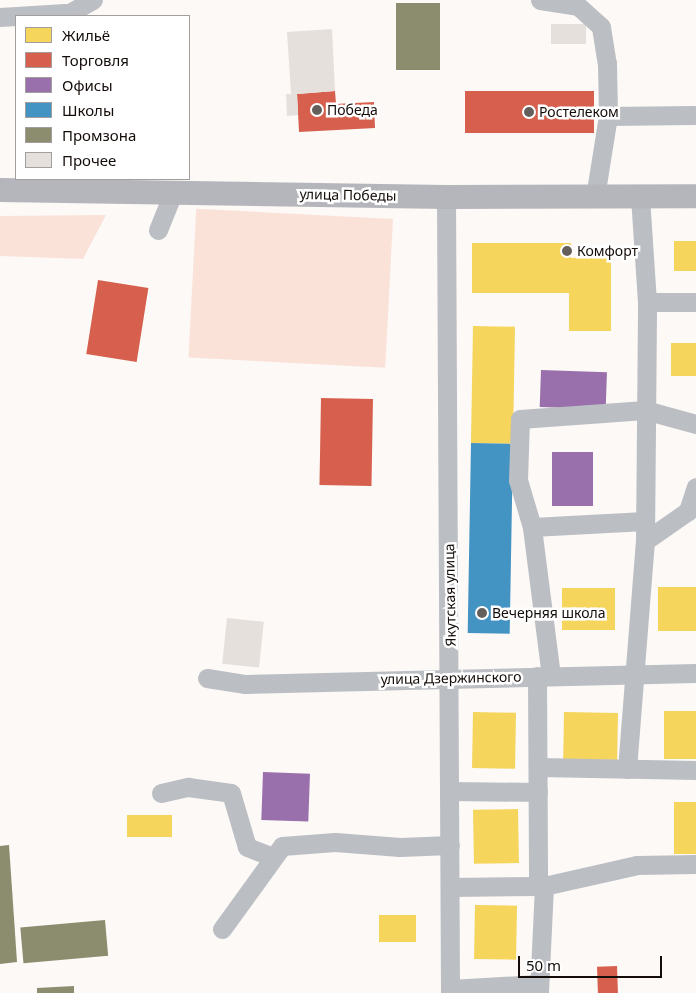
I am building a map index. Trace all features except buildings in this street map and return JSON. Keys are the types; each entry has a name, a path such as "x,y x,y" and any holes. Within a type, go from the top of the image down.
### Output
{"main road":[{"name":"улица Победы","path":"0,190 49,185 173,193 446,197 696,196"}],"street":[{"path":"540,0 578,6 601,27 607,63 608,116 595,197"},
{"path":"65,15 89,1"},
{"path":"0,17 15,17"},
{"path":"608,116 693,115"},
{"path":"158,230 173,193"},
{"name":"Якутская улица","path":"446,197 450,678 450,991"},
{"path":"627,769 645,541 647,302 640,197"},
{"path":"647,302 696,302"},
{"path":"450,991 538,988 541,886 538,792 544,676 532,527 518,480 520,419 645,410 696,424"},
{"path":"645,541 688,510 696,487"},
{"path":"532,527 645,521"},
{"name":"улица Дзержинского","path":"207,678 246,684 696,673"},
{"path":"539,767 696,770"},
{"path":"161,793 188,787 231,793 247,847 273,857"},
{"path":"449,791 538,792"},
{"path":"222,929 282,846 335,842 400,847 450,845"},
{"path":"451,886 541,886 637,865 696,864"}],"shaded area":[{"path":"196,209 393,219 385,368 188,357"},
{"path":"106,215 83,259 0,256 0,216"}],"place":[{"name":"Победа","path":"317,110"},
{"name":"Ростелеком","path":"529,112"},
{"name":"Комфорт","path":"567,251"},
{"name":"Вечерняя школа","path":"482,613"}]}
